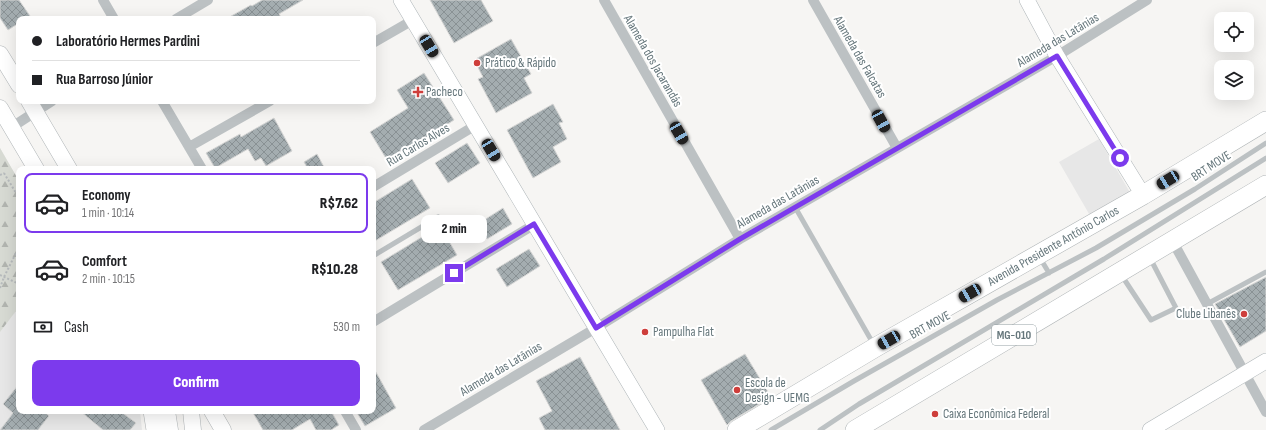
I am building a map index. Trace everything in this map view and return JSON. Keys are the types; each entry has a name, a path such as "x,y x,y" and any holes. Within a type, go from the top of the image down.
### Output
{"highway":[{"name":"Avenida Presidente Antônio Carlos","path":"737,430 876,347 1143,195 1266,121"},
{"name":"MG-010","path":"855,430 1266,184"},
{"path":"153,414 156,430"}],"main road":[{"path":"0,54 16,80"},
{"path":"32,107 67,166"},
{"path":"0,108 34,166"},
{"path":"167,414 170,430"},
{"path":"191,414 192,430"},
{"path":"214,414 223,430"}],"street":[{"path":"103,0 112,16"},
{"path":"181,16 208,0"},
{"path":"401,0 656,430"},
{"name":"Alameda dos Jacarandás","path":"604,0 740,239"},
{"name":"Alameda das Falcatas","path":"813,0 897,148"},
{"path":"1027,0 1057,56 1143,195"},
{"name":"Alameda das Latânias","path":"424,430 596,328 740,239 1057,56 1148,0"},
{"path":"376,41 413,20"},
{"path":"12,127 32,107 42,104"},
{"path":"164,104 200,166"},
{"path":"189,147 265,104"},
{"name":"Rua Carlos Alves","path":"376,185 476,126"},
{"path":"376,320 534,224"},
{"path":"1172,240 1266,412"},
{"path":"1150,430 1266,361"},
{"path":"347,414 356,430"}],"lane":[{"name":"BRT MOVE","path":"771,430 997,300 1096,248 1188,193 1266,143"},
{"name":"BRT MOVE","path":"820,430 859,404 1104,259 1266,158"},
{"path":"795,207 867,334 876,347"},
{"path":"376,254 438,217"},
{"path":"1038,255 1049,273"},
{"path":"1119,272 1150,320 1176,308 1148,255"},
{"path":"1207,304 1266,272"}],"path":[{"path":"0,174 4,173 16,193"},
{"path":"0,288 16,253"},
{"path":"0,275 16,283"},
{"path":"0,281 4,277"}],"shaded area":[{"path":"1099,139 1132,196 1092,219 1059,162"},
{"path":"0,148 16,176 16,414 140,414 142,430 0,430"}],"green space":[{"path":"0,148 16,176 16,311 0,332"}],"building":[{"path":"0,0 19,0 30,16 16,16 16,25 8,30 0,18"},
{"path":"262,0 303,0 279,14 280,16 231,16 251,5 252,6"},
{"path":"430,0 481,0 493,21 454,43"},
{"path":"511,39 531,74 524,78 532,93 496,113 478,79 483,77 474,60"},
{"path":"424,73 454,120 407,150 405,148 387,160 370,132 408,108 397,90"},
{"path":"553,104 563,122 559,123 567,139 553,147 561,162 533,178 507,130"},
{"path":"274,118 292,151 266,166 261,158 255,161 248,149 218,166 214,166 206,153 240,134 241,137"},
{"path":"467,143 480,163 448,183 435,163"},
{"path":"317,154 323,166 306,166 304,162"},
{"path":"412,179 430,208 376,240 376,201"},
{"path":"503,208 512,224 487,239 478,224"},
{"path":"440,226 457,255 398,290 381,262"},
{"path":"529,249 540,266 507,287 496,269"},
{"name":"Clube Libanês","path":"1266,277 1266,331 1240,347 1215,304"},
{"name":"Escola de Design - UEMG","path":"745,354 771,397 731,421 727,425 701,380"},
{"path":"580,357 620,430 545,430 539,418 552,411 536,381"},
{"path":"376,372 396,408 365,426 358,414 376,414"},
{"path":"16,388 16,414 47,414 49,416 38,430 0,430 13,413 3,404"},
{"path":"84,414 124,414 136,423 130,430 103,430"},
{"path":"254,414 333,414 339,425 331,430 316,430 310,419 292,430 263,430"}],"place":[{"name":"Prático & Rápido","path":"477,63"},
{"name":"Pacheco","path":"418,92"},
{"name":"Clube Libanês","path":"1244,314"},
{"name":"Pampulha Flat","path":"645,332"},
{"name":"Escola de Design - UEMG","path":"737,390"},
{"name":"Caixa Econômica Federal","path":"935,414"}],"route":[{"path":"454,273 534,224 596,328 740,239 1057,56 1120,158"}]}
